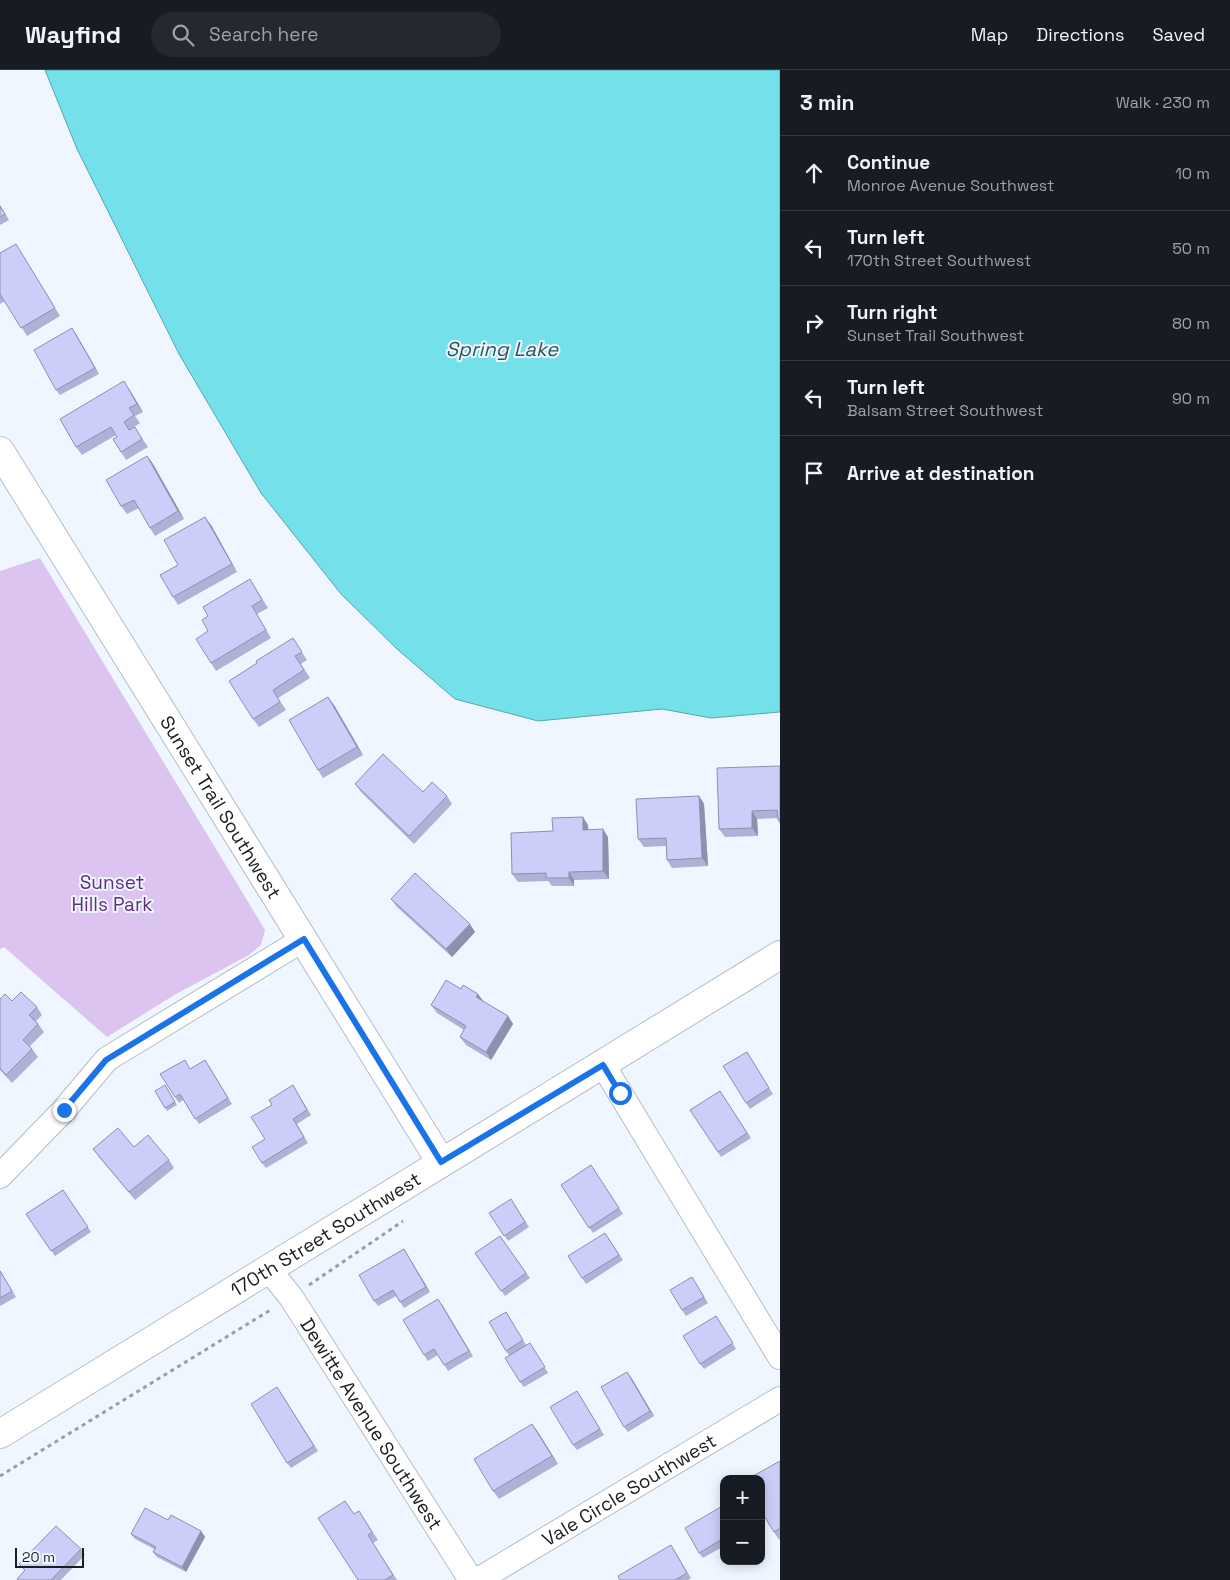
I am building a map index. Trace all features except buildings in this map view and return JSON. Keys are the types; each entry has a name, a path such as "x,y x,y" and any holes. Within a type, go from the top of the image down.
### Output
{"street":[{"name":"Sunset Trail Southwest","path":"0,451 441,1162"},
{"path":"0,1176 64,1110 106,1060 304,939"},
{"name":"170th Street Southwest","path":"0,1434 780,955"},
{"path":"603,1065 780,1357"},
{"name":"Dewitte Avenue Southwest","path":"269,1270 291,1297 471,1580"},
{"name":"Vale Circle Southwest","path":"478,1580 780,1399"}],"path":[{"path":"0,1476 291,1297 403,1220"}],"green space":[{"name":"Sunset Hills Park","path":"40,558 265,930 261,945 249,955 176,994 107,1037 4,947 0,949 0,571"}],"water":[{"name":"Spring Lake","path":"45,70 780,70 780,712 711,718 662,709 538,721 455,699 397,649 341,594 261,493 179,354 77,149"}],"route":[{"path":"64,1110 106,1060 304,939 441,1162 603,1065 620,1093"}]}
